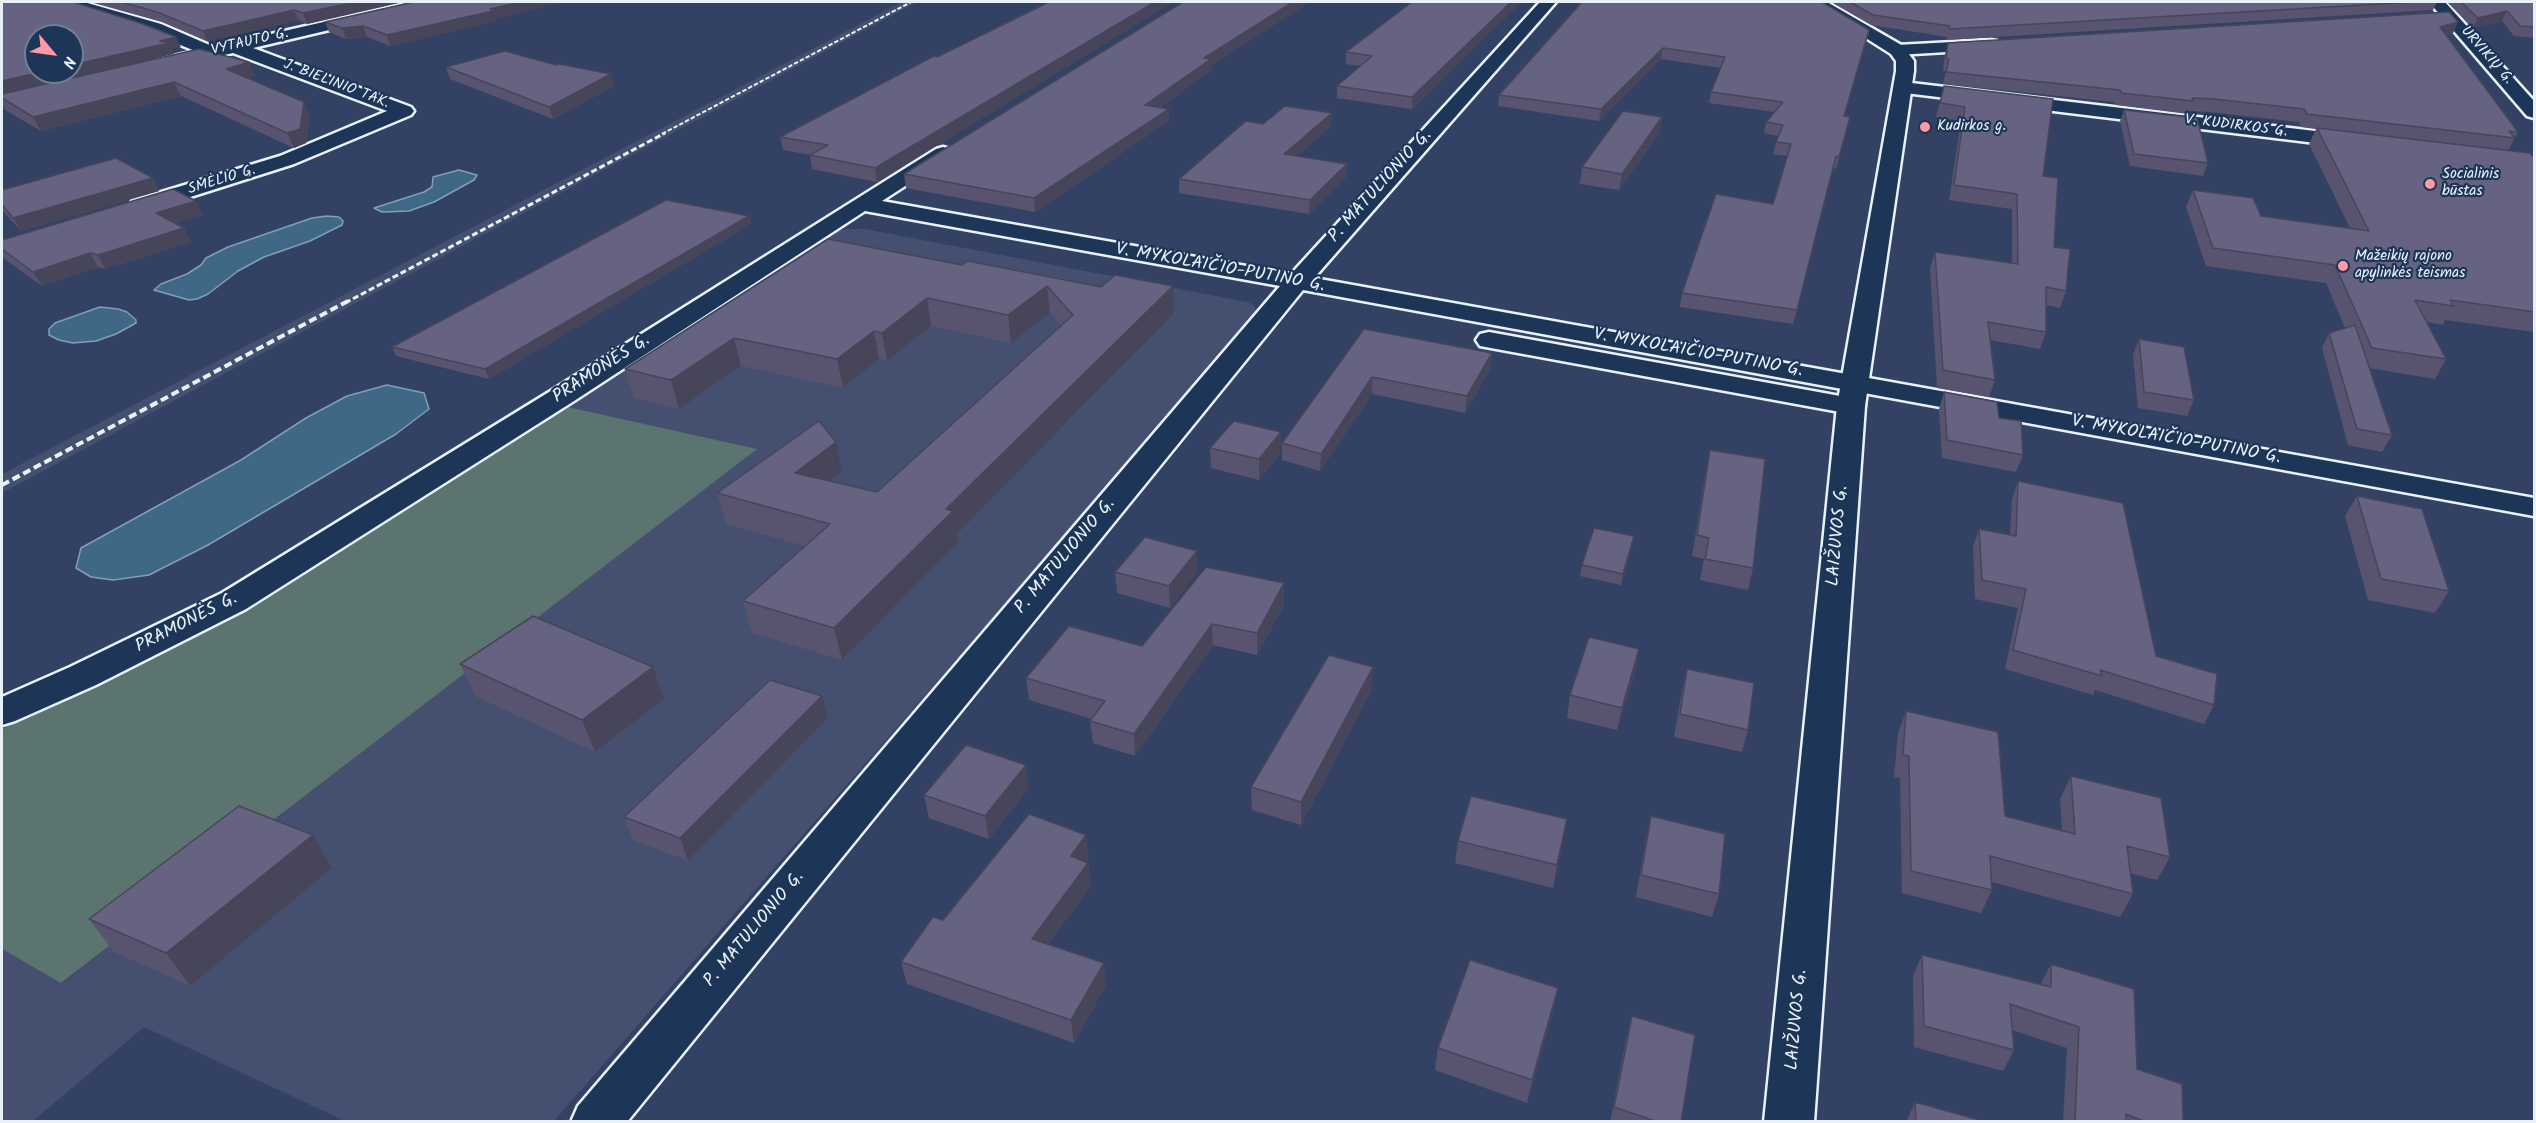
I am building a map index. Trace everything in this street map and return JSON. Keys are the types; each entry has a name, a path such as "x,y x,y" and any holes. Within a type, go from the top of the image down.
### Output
{"street":[{"path":"76,2 74,3 84,8 155,28 212,52"},
{"name":"VYTAUTO G.","path":"153,66 429,2"},
{"name":"P. MATULIONIO G.","path":"596,1122 1287,292 1548,2"},
{"path":"1817,2 1897,50 2008,44"},
{"name":"URVIKIŲ G.","path":"2437,2 2535,112"},
{"path":"2424,17 2450,16"},
{"name":"J. BIELINIO TAK.","path":"234,47 404,111"},
{"name":"LAIŽUVOS G.","path":"1789,1122 1853,394 1903,88 1905,61 1897,50"},
{"name":"V. KUDIRKOS G.","path":"1903,88 2380,144"},
{"name":"SMĖLIO G.","path":"122,211 287,160 404,111"},
{"name":"PRAMONĖS G.","path":"2,712 83,676 234,601 564,395 835,220 963,141"},
{"name":"V. MYKOLAIČIO-PUTINO G.","path":"861,204 1287,292"},
{"name":"V. MYKOLAIČIO-PUTINO G.","path":"835,220 1287,292 1853,394 2535,507"}],"shaded area":[{"path":"902,2 917,2 2,493 2,474"},
{"path":"459,170 477,175 474,180 434,202 409,211 382,212 374,208 424,192 432,187 433,177"},
{"path":"339,217 343,221 342,225 310,241 264,257 238,271 208,294 197,299 189,300 154,290 161,284 187,274 201,265 206,258 228,247 312,218"},
{"path":"865,229 1247,302 1254,305 1257,314 554,1121 345,1121 144,1027 33,1121 2,1121 2,949 62,983 756,449 559,405 834,231"},
{"path":"100,307 127,312 136,320 136,323 116,334 96,341 73,343 49,335 49,329 55,323"},
{"path":"387,385 424,393 429,409 396,434 208,545 149,575 113,580 91,577 76,568 81,548 241,460 306,418 347,396"}],"green space":[{"path":"559,405 757,449 61,983 2,949 2,729 50,705"}],"building":[{"path":"2,2 73,2 176,37 160,41 169,43 84,62 84,24 24,24 24,76 2,81"},
{"path":"121,2 356,2 303,13 294,10 203,31 157,12"},
{"path":"414,2 521,2 490,9 493,11 387,35 363,26 342,28 325,22"},
{"path":"1049,2 1155,2 875,168 810,155 828,145 780,137 934,56 937,57"},
{"path":"1183,2 1293,2 1204,58 1211,59 1145,105 1169,109 1034,198 904,174"},
{"path":"1412,2 1511,2 1412,97 1337,86 1372,56 1346,52"},
{"path":"1582,2 1822,2 1869,30 1844,116 1850,117 1839,157 1836,156 1797,310 1682,293 1716,194 1773,204 1791,144 1776,142 1783,125 1766,122 1783,102 1711,92 1725,57 1663,48 1601,109 1499,95"},
{"path":"1850,2 2415,2 1949,29 1950,26 1873,15"},
{"path":"2461,2 2535,2 2535,27 2520,26 2507,11 2478,18"},
{"path":"2449,12 2458,22 2440,27 2518,132 2509,131 2515,138 2307,114 2304,109 2214,99 2192,98 2193,101 2121,93 2120,90 1946,72 1949,59 1946,59 1948,43"},
{"path":"199,49 249,62 226,69 304,102 300,129 287,133 174,82 33,117 2,98 2,94 46,84 84,84 84,75"},
{"path":"505,51 556,65 611,74 549,107 446,67"},
{"path":"1944,86 2053,99 2043,176 2058,178 2054,247 2070,249 2066,291 2046,287 2046,332 1988,322 1995,380 1943,370 1935,252 2018,264 2017,194 1954,185 1965,107 1940,103"},
{"path":"1285,106 1332,113 1284,154 1347,164 1310,200 1179,179 1246,121 1263,124"},
{"path":"2124,110 2197,118 2208,163 2134,154"},
{"path":"1623,111 1662,117 1622,174 1582,167"},
{"path":"2317,128 2530,153 2535,159 2535,312 2450,300 2453,306 2415,300 2446,359 2372,348 2335,265 2213,248 2193,190 2253,198 2261,216 2369,231"},
{"path":"116,158 153,178 13,218 2,205 2,190"},
{"path":"173,189 196,201 156,213 184,228 98,255 90,253 33,272 2,249 2,240"},
{"path":"666,200 749,216 485,369 392,347"},
{"path":"828,239 962,265 968,261 1101,287 1115,275 1173,286 946,509 953,511 834,628 743,601 830,524 717,493 819,421 836,442 795,473 877,492 1073,315 1047,286 1008,315 927,298 882,333 874,331 837,359 734,338 671,380 625,369"},
{"path":"2355,325 2392,435 2357,429 2329,333"},
{"path":"1364,329 1492,353 1467,396 1372,377 1321,454 1282,443"},
{"path":"2139,339 2184,347 2194,400 2144,392"},
{"path":"1944,392 1997,402 1999,418 2021,421 2023,455 1947,440"},
{"path":"1234,421 1281,432 1259,459 1210,448"},
{"path":"1710,450 1765,459 1753,568 1705,559 1709,538 1697,535"},
{"path":"2018,481 2123,503 2156,656 2217,674 2214,705 2100,670 2102,676 2013,650 2026,589 1982,580 1979,529 2016,536"},
{"path":"2357,496 2422,509 2449,591 2381,579"},
{"path":"1594,528 1634,536 1623,574 1582,565"},
{"path":"1145,537 1197,551 1169,586 1115,572"},
{"path":"1206,567 1284,583 1257,633 1212,624 1134,734 1090,721 1105,701 1026,678 1069,626 1142,646"},
{"path":"533,616 653,667 582,720 460,664"},
{"path":"1589,637 1639,649 1622,708 1570,695"},
{"path":"1329,655 1373,667 1301,802 1251,787"},
{"path":"1687,669 1754,683 1748,730 1680,714"},
{"path":"770,680 822,696 680,838 624,817"},
{"path":"1906,711 1998,732 2005,816 2075,834 2071,776 2161,798 2170,857 2127,846 2133,894 1990,856 1992,890 1911,871 1909,756 1903,755"},
{"path":"966,745 1026,765 985,816 924,795"},
{"path":"1471,796 1567,819 1557,865 1458,841"},
{"path":"239,806 313,835 166,953 89,919"},
{"path":"1029,814 1086,835 1071,856 1088,863 1032,939 1104,963 1071,1020 901,962 933,917 943,920"},
{"path":"1651,816 1725,834 1719,894 1641,875"},
{"path":"1922,955 2051,987 2051,964 2134,989 2137,1069 2182,1084 2183,1122 2146,1122 2126,1114 2126,1122 2075,1122 2079,1027 2010,1004 2014,1050 1924,1026"},
{"path":"1470,960 1558,988 1532,1080 1438,1048"},
{"path":"1632,1016 1695,1035 1681,1122 1658,1122 1614,1107"},
{"path":"1915,1102 1986,1122 1916,1122"}],"railway":[{"path":"662,134 911,2"},
{"path":"345,303 665,133"},
{"path":"2,485 348,301"}],"place":[{"name":"Kudirkos g.","path":"1925,127"},
{"name":"Socialinis būstas","path":"2430,184"},
{"name":"Mažeikių rajono apylinkės teismas","path":"2343,266"}]}
